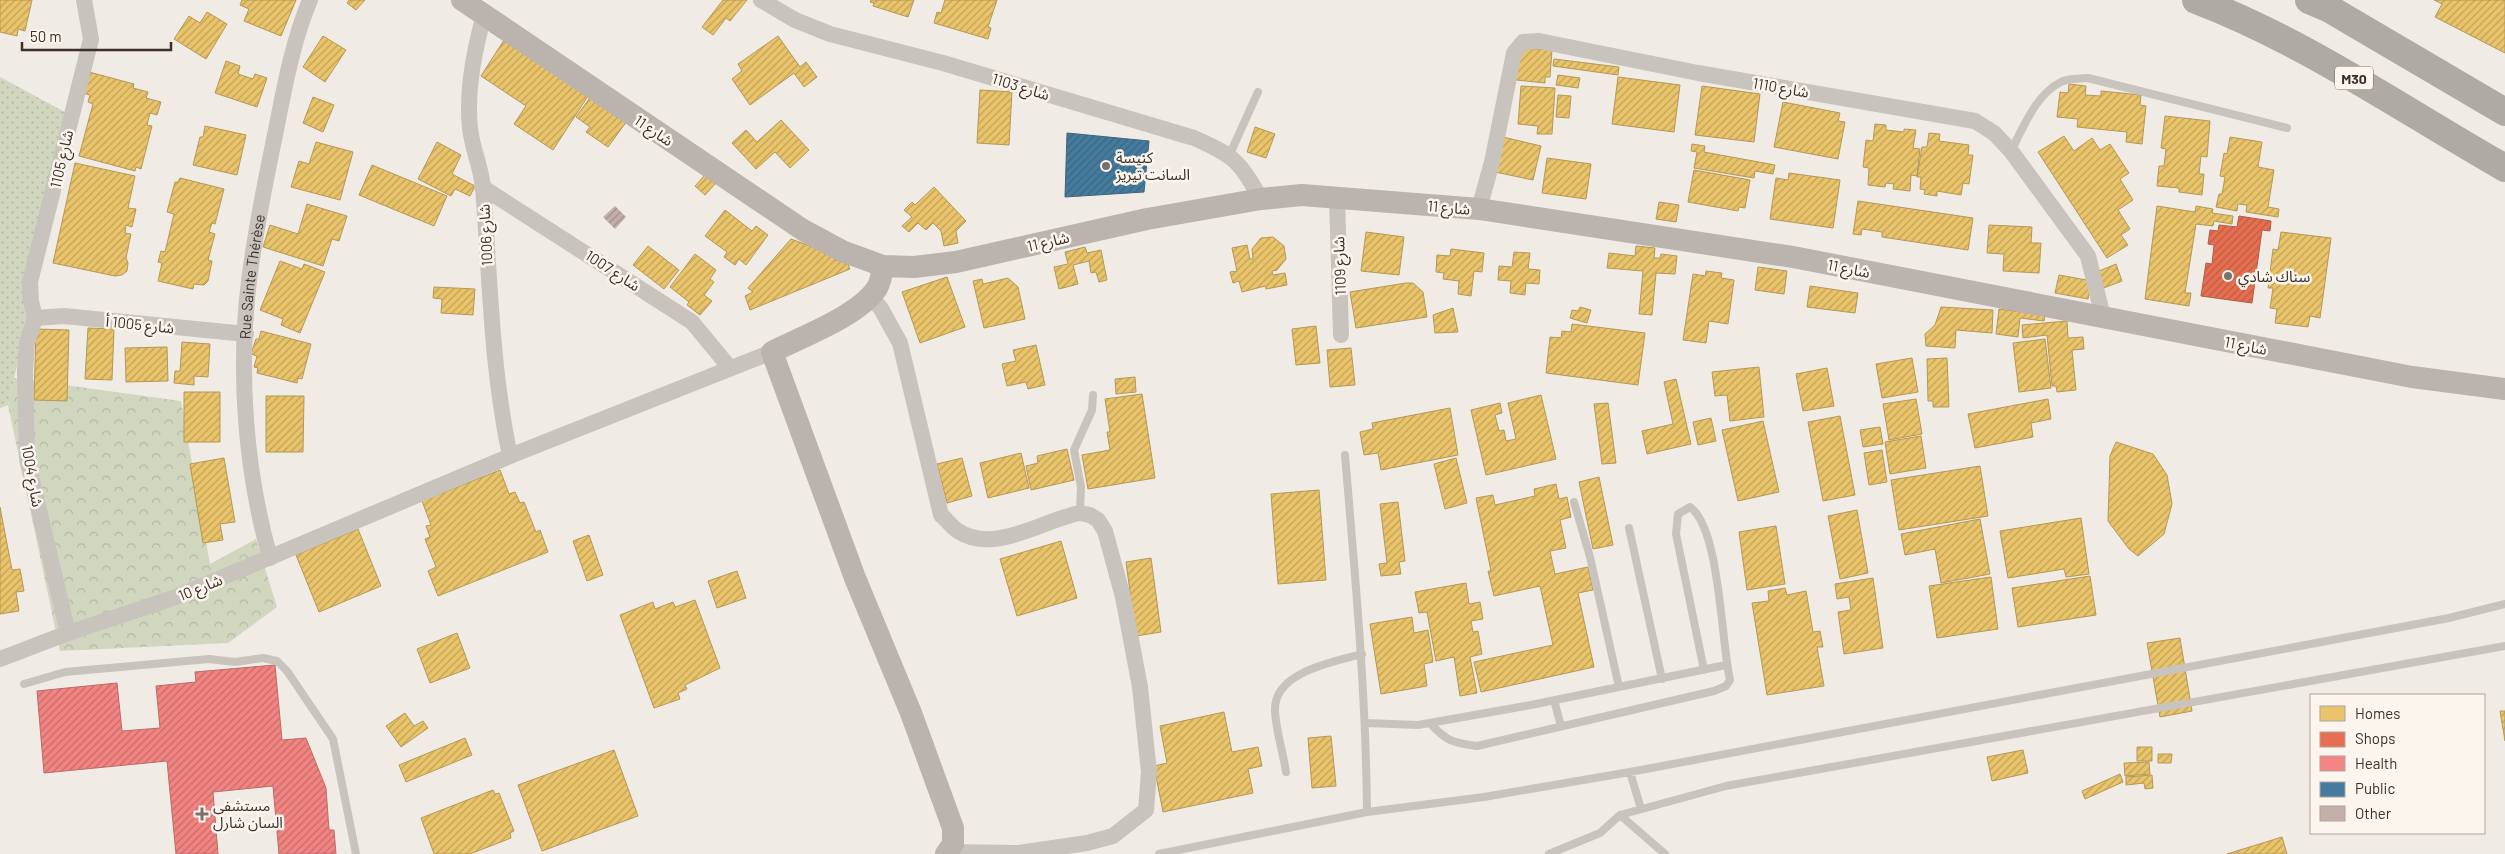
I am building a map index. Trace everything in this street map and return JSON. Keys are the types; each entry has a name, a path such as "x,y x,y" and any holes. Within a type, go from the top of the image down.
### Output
{"highway":[{"name":"M30","path":"2196,0 2269,31 2327,62 2505,168"},
{"path":"2310,0 2328,8 2505,112"}],"street":[{"name":"شارع 1105","path":"35,318 30,293 34,264 91,39 84,0"},
{"name":"Rue Sainte Thérèse","path":"270,558 259,520 253,483 244,390 249,281 268,164 288,71 310,0"},
{"name":"شارع 11","path":"462,0 803,230 842,251 883,266 914,267 956,262 1147,218 1261,199 1302,195 1336,197 1479,209 1793,257 2412,377 2505,388"},
{"name":"شارع 1103","path":"761,0 795,20 830,34 943,63 1185,135 1221,150 1229,156 1245,172 1261,199"},
{"name":"شارع 1006","path":"484,15 477,40 469,102 470,129 482,187 492,338 502,419 510,456"},
{"name":"شارع 1110","path":"1479,209 1492,162 1514,54 1522,42 1530,40 1698,73 1975,121 1994,133 2011,152 2088,256 2103,317"},
{"name":"شارع 1007","path":"482,187 692,322 730,368"},
{"name":"شارع 1109","path":"1336,197 1341,335"},
{"path":"883,266 880,282 870,297 837,319 772,352 855,578 911,713 953,828 953,844 947,853"},
{"path":"870,297 880,307 900,343 942,514 957,531 976,538 1009,536 1080,513 1090,515 1098,520 1105,531 1123,597 1140,687 1149,772 1146,810 1113,836 1088,843 1019,853 947,853"},
{"name":"شارع 1005 أ","path":"35,318 64,316 246,334"},
{"name":"شارع 1004","path":"35,318 27,342 25,371 27,459 68,633"},
{"name":"شارع 10","path":"0,659 68,633 176,597 510,456 772,352"}],"lane":[{"path":"2011,152 2045,94 2062,81 2088,78 2287,128"},
{"path":"1229,156 1258,92"},
{"path":"1080,513 1081,487 1074,450 1092,410 1093,395"},
{"path":"1345,455 1362,654 1366,723 1367,812"},
{"path":"1574,502 1590,557 1619,687"},
{"path":"1430,723 1442,737 1456,743 1477,746 1714,691 1729,683 1710,540 1697,512 1690,507 1678,514 1676,534 1704,670"},
{"path":"1629,528 1662,679"},
{"path":"1159,854 1367,812 1484,796 1630,772 2429,621 2505,604"},
{"path":"1549,854 1600,833 1620,815 1726,786 2505,646"},
{"path":"1286,772 1275,710 1280,690 1304,671 1362,654"},
{"path":"24,684 64,672 122,666 209,659 234,662 263,658 277,662 287,671 333,739 356,854"},
{"path":"1366,723 1418,725 1662,679 1726,665"},
{"path":"1554,700 1561,726"},
{"path":"1630,772 1641,809"},
{"path":"1620,815 1665,854"}],"green space":[{"path":"0,77 74,117 8,405 0,408"},
{"path":"14,378 181,401 210,564 256,539 277,607 228,643 60,651 8,405"}],"building: Homes":[{"path":"0,0 32,0 25,31 18,29 17,36 0,32"},
{"path":"242,0 296,0 281,36 244,21 249,9 240,5"},
{"path":"349,0 365,0 356,10 347,3"},
{"path":"723,0 747,0 730,21 726,18 713,35 702,27"},
{"path":"871,0 914,0 908,17 873,6 874,3 870,2"},
{"path":"945,0 997,0 988,27 991,28 988,39 934,23 937,12 941,13"},
{"path":"2434,0 2505,0 2505,53 2435,17 2442,4"},
{"path":"207,12 227,24 206,59 174,39 189,16 200,23"},
{"path":"323,36 346,50 325,82 303,67"},
{"path":"778,36 800,67 806,62 817,77 804,87 794,73 750,105 732,79 742,71 738,64"},
{"path":"504,40 588,96 553,150 514,124 526,106 481,76"},
{"path":"1519,48 1552,50 1550,77 1545,77 1545,83 1516,80"},
{"path":"1554,59 1619,67 1618,75 1553,66"},
{"path":"226,61 240,66 238,74 253,79 255,74 267,78 257,107 215,93"},
{"path":"89,72 134,84 133,88 148,92 146,98 161,102 157,115 150,113 147,125 152,126 141,169 136,167 135,171 79,156 93,104 88,102 90,95 83,93"},
{"path":"1558,75 1580,78 1578,88 1556,85"},
{"path":"1618,77 1680,85 1674,132 1612,124"},
{"path":"2069,84 2086,86 2085,95 2101,96 2101,91 2141,95 2140,105 2146,106 2142,144 2126,142 2127,132 2077,127 2078,119 2057,117 2060,92 2068,93"},
{"path":"1521,86 1555,88 1552,134 1537,134 1538,126 1518,124"},
{"path":"1702,86 1760,94 1754,142 1695,135"},
{"path":"980,90 1012,92 1009,145 977,143"},
{"path":"592,95 627,121 608,147 586,132 590,127 576,117"},
{"path":"1558,95 1571,96 1569,118 1556,117"},
{"path":"313,97 334,105 323,132 303,123"},
{"path":"1783,102 1840,113 1838,121 1845,122 1838,159 1774,147"},
{"path":"2165,116 2210,121 2207,157 2201,156 2199,174 2204,174 2202,195 2179,192 2179,188 2157,186 2159,166 2164,166 2166,149 2161,148"},
{"path":"781,120 809,150 790,168 775,152 756,169 732,143 746,130 757,142"},
{"path":"1875,124 1886,125 1886,130 1904,132 1904,129 1916,130 1913,148 1920,149 1917,176 1911,175 1910,191 1893,189 1894,184 1886,183 1885,187 1868,185 1869,168 1863,167 1866,140 1873,141"},
{"path":"205,126 246,135 237,175 193,165 200,137 203,137"},
{"path":"1255,127 1275,134 1266,158 1247,152"},
{"path":"1929,133 1940,134 1939,141 1969,145 1968,155 1973,155 1969,184 1963,183 1961,195 1937,191 1937,196 1924,194 1925,190 1920,189 1921,177 1917,177 1922,147 1927,147"},
{"path":"2064,136 2074,151 2092,138 2100,150 2110,144 2129,173 2120,179 2133,200 2118,210 2130,229 2121,235 2128,245 2107,258 2038,152"},
{"path":"1503,137 1541,146 1533,180 1495,172"},
{"path":"2230,137 2262,142 2258,167 2274,170 2268,207 2279,209 2278,217 2246,212 2247,205 2238,204 2237,211 2216,207 2219,194 2222,194 2225,177 2220,176 2224,153 2227,154"},
{"path":"316,142 353,152 340,200 291,187 299,161 309,164"},
{"path":"437,142 461,155 452,174 475,186 470,196 455,189 451,196 418,179"},
{"path":"1692,144 1705,146 1704,152 1775,165 1773,174 1755,171 1754,178 1694,168 1697,152 1691,151"},
{"path":"1547,158 1591,164 1586,199 1542,193"},
{"path":"75,163 135,176 128,208 136,209 132,227 126,225 125,233 131,234 126,258 128,263 127,271 122,275 115,276 53,263"},
{"path":"372,165 447,196 434,226 359,195"},
{"path":"1694,170 1750,180 1745,208 1739,207 1738,211 1688,202"},
{"path":"1789,173 1840,180 1833,228 1770,219 1776,178 1788,180"},
{"path":"705,175 715,184 705,195 695,186"},
{"path":"180,178 224,189 215,224 212,223 209,232 215,234 208,260 212,261 208,281 204,285 194,284 193,289 158,281 162,263 158,262 161,251 165,252 174,214 167,212 175,182 178,182"},
{"path":"934,187 966,221 956,231 958,243 944,246 941,231 933,223 926,230 918,223 909,232 902,226 912,217 904,210 912,202 915,205"},
{"path":"1858,201 1973,218 1968,250 1882,237 1882,232 1862,229 1861,235 1853,234"},
{"path":"1659,202 1679,205 1676,222 1656,219"},
{"path":"307,204 347,216 339,241 332,239 323,266 263,247 270,225 298,234"},
{"path":"2157,206 2195,212 2196,206 2213,209 2212,213 2233,216 2232,224 2214,221 2213,226 2196,224 2185,293 2191,293 2189,306 2145,299"},
{"path":"725,210 752,231 756,226 768,235 746,265 739,259 735,265 724,257 727,252 705,236"},
{"path":"1989,225 2032,227 2031,243 2041,243 2039,273 2003,271 2004,254 1987,253"},
{"path":"1366,232 1404,237 1399,275 1361,271"},
{"path":"2281,232 2331,238 2320,318 2310,316 2308,327 2275,323 2277,309 2270,308 2273,288 2268,288 2273,249 2278,250"},
{"path":"1273,237 1284,246 1286,259 1277,270 1272,271 1273,275 1285,273 1287,285 1266,289 1265,286 1242,292 1239,281 1233,283 1230,272 1237,271 1232,248 1247,245 1250,259 1253,259 1252,249 1261,238"},
{"path":"791,239 837,256 835,261 845,257 850,269 750,310 745,296 753,292 748,288"},
{"path":"648,246 679,270 664,289 633,265"},
{"path":"1636,246 1655,248 1654,258 1660,258 1661,254 1677,256 1675,274 1656,273 1652,315 1639,314 1643,271 1607,268 1609,253 1635,256"},
{"path":"1085,247 1087,253 1101,250 1107,280 1099,282 1096,272 1091,273 1089,261 1073,265 1078,284 1059,289 1054,267 1068,264 1065,252"},
{"path":"1451,249 1484,253 1482,272 1474,271 1471,296 1458,294 1459,281 1443,279 1444,273 1436,272 1437,255 1450,256"},
{"path":"1514,252 1530,253 1528,269 1540,270 1539,284 1526,283 1525,295 1510,293 1511,281 1498,280 1499,266 1512,267"},
{"path":"695,254 716,270 710,279 714,282 704,295 712,301 700,315 687,305 689,302 670,287"},
{"path":"280,261 302,269 304,264 325,272 300,333 281,325 283,319 260,310"},
{"path":"2116,264 2122,281 2101,289 2094,273"},
{"path":"1758,267 1787,271 1784,294 1755,290"},
{"path":"1706,271 1722,273 1721,278 1734,280 1728,324 1709,321 1706,343 1683,340 1693,274 1705,276"},
{"path":"2059,275 2092,281 2088,299 2055,293"},
{"path":"947,277 965,327 920,343 902,292"},
{"path":"1008,278 1018,287 1025,319 984,328 973,281 982,279 983,284"},
{"path":"1413,283 1423,292 1427,317 1356,328 1350,292"},
{"path":"1810,286 1858,293 1855,313 1807,307"},
{"path":"434,287 475,289 473,315 441,313 442,299 433,298"},
{"path":"1580,307 1591,310 1587,323 1570,318 1572,310 1578,311"},
{"path":"1941,307 1993,310 1992,333 1956,330 1955,348 1926,346 1925,334 1935,325"},
{"path":"1453,308 1458,332 1435,333 1433,315"},
{"path":"1999,309 2045,315 2044,321 2020,318 2018,337 1996,334"},
{"path":"2067,321 2068,338 2083,337 2084,349 2072,350 2076,390 2057,392 2056,386 2052,386 2047,335 2023,338 2022,325"},
{"path":"1572,324 1645,333 1638,385 1546,373 1550,337 1561,338 1562,331 1571,332"},
{"path":"1316,326 1320,363 1296,365 1292,329"},
{"path":"88,328 114,329 112,380 85,379"},
{"path":"36,329 69,330 67,401 34,400"},
{"path":"261,331 311,344 302,379 298,378 297,383 257,373 258,368 254,367 257,356 251,354"},
{"path":"2045,339 2051,388 2019,392 2013,343"},
{"path":"182,342 210,344 208,377 194,376 194,385 174,383 175,371 180,371"},
{"path":"1036,345 1045,385 1028,389 1026,382 1007,386 1002,364 1016,361 1013,350"},
{"path":"167,347 168,381 126,382 125,348"},
{"path":"1351,348 1355,385 1330,387 1327,350"},
{"path":"1912,358 1918,392 1882,398 1876,364"},
{"path":"1947,358 1949,407 1933,407 1933,401 1928,401 1927,359"},
{"path":"1759,367 1764,417 1730,421 1727,395 1715,396 1712,372"},
{"path":"1827,368 1834,406 1803,411 1796,374"},
{"path":"1135,377 1136,392 1116,394 1115,379"},
{"path":"1676,379 1691,444 1647,454 1642,431 1673,424 1664,382"},
{"path":"184,392 220,392 220,442 184,442"},
{"path":"1142,394 1155,478 1088,489 1082,455 1110,450 1107,432 1110,432 1105,399"},
{"path":"1541,395 1556,459 1486,475 1471,410 1500,403 1502,413 1495,415 1499,431 1504,430 1506,441 1516,439 1508,403"},
{"path":"266,396 304,396 303,452 266,452"},
{"path":"1916,399 1922,434 1889,440 1883,404"},
{"path":"2048,399 2051,419 2031,423 2033,437 1975,448 1968,414"},
{"path":"1608,403 1616,463 1602,464 1594,404"},
{"path":"1450,408 1458,455 1381,470 1378,453 1364,455 1360,432 1373,429 1372,423"},
{"path":"1840,416 1855,495 1823,501 1808,422"},
{"path":"1711,418 1716,441 1698,445 1693,422"},
{"path":"1763,421 1779,492 1738,501 1722,430"},
{"path":"1880,427 1883,444 1863,447 1860,430"},
{"path":"1921,436 1926,468 1890,474 1885,442"},
{"path":"2116,442 2153,454 2167,475 2172,504 2164,534 2138,556 2129,549 2108,521 2110,456"},
{"path":"1067,449 1074,480 1031,490 1026,466 1038,463 1037,456"},
{"path":"1882,450 1887,482 1869,485 1864,453"},
{"path":"1021,453 1029,488 988,498 980,463"},
{"path":"224,458 235,522 220,524 223,540 203,543 190,464"},
{"path":"962,458 972,496 947,503 937,464"},
{"path":"1456,458 1467,503 1445,509 1434,464"},
{"path":"1980,466 1988,516 1899,530 1891,480"},
{"path":"500,470 509,494 515,492 520,503 524,502 536,532 540,530 548,552 438,596 428,571 436,567 425,539 430,537 426,526 431,525 422,501"},
{"path":"1599,477 1613,545 1593,549 1579,482"},
{"path":"1556,484 1559,499 1567,497 1571,517 1560,520 1566,548 1550,551 1555,574 1588,567 1593,590 1578,593 1594,667 1481,692 1474,662 1553,645 1540,586 1494,596 1488,571 1491,571 1476,498 1493,495 1495,505 1535,496 1534,489"},
{"path":"1319,490 1326,580 1278,584 1271,494"},
{"path":"1398,502 1405,561 1399,562 1401,574 1381,576 1379,564 1387,563 1380,504"},
{"path":"0,507 12,570 20,569 24,591 16,592 19,611 0,614"},
{"path":"1857,510 1868,573 1840,579 1828,516"},
{"path":"2081,518 2089,574 2066,577 2064,569 2008,578 2000,531"},
{"path":"1980,519 1990,574 1941,583 1935,549 1905,555 1901,534"},
{"path":"1776,526 1785,584 1747,590 1739,532"},
{"path":"358,529 381,586 319,612 296,555"},
{"path":"589,535 603,575 587,581 573,541"},
{"path":"1061,541 1077,598 1017,616 1000,559"},
{"path":"1151,558 1161,632 1136,636 1126,562"},
{"path":"737,571 746,598 717,608 708,581"},
{"path":"2090,576 2096,615 2018,627 2012,588"},
{"path":"1991,577 1998,629 1937,638 1929,586"},
{"path":"1873,578 1883,648 1844,654 1838,612 1851,610 1849,597 1837,599 1835,584"},
{"path":"1466,583 1469,604 1480,602 1483,619 1471,621 1473,632 1478,631 1482,654 1470,657 1477,693 1460,696 1454,657 1436,661 1427,612 1419,613 1415,592"},
{"path":"1785,588 1787,595 1806,591 1813,632 1820,631 1823,647 1817,647 1824,686 1767,695 1752,603 1769,601 1768,591"},
{"path":"695,600 720,668 685,685 687,689 678,693 680,699 654,708 620,615 653,602 655,609 673,602 675,607"},
{"path":"1412,617 1414,633 1428,630 1433,662 1424,664 1427,686 1381,694 1370,624"},
{"path":"457,633 470,668 430,683 417,649"},
{"path":"2180,638 2192,711 2160,717 2147,643"},
{"path":"2500,711 2505,711 2505,741"},
{"path":"1224,712 1232,752 1258,747 1262,766 1248,769 1253,793 1163,812 1154,766 1167,763 1160,726"},
{"path":"405,713 414,726 423,721 428,728 401,747 386,726"},
{"path":"1331,736 1336,786 1312,788 1308,738"},
{"path":"465,738 472,755 406,782 399,765"},
{"path":"2137,747 2152,747 2152,761 2137,761"},
{"path":"614,750 638,816 542,851 518,785"},
{"path":"2023,750 2028,773 1992,781 1987,757"},
{"path":"2158,754 2172,754 2171,763 2158,763"},
{"path":"2149,762 2150,774 2125,776 2124,763"},
{"path":"2120,774 2123,782 2085,799 2082,791"},
{"path":"2152,775 2153,788 2145,789 2144,783 2126,785 2126,777"},
{"path":"493,790 495,794 499,793 514,831 510,833 511,838 470,854 434,854 421,818"},
{"path":"2282,837 2287,854 2227,854"}],"building: Shops":[{"path":"2239,216 2271,221 2270,231 2262,230 2252,303 2201,296 2206,263 2212,264 2214,245 2208,244 2210,230 2218,231 2219,225 2237,227"}],"building: Health":[{"path":"275,665 282,740 306,738 326,788 329,830 334,830 336,854 279,854 273,786 213,792 218,854 176,854 167,761 44,773 37,691 117,683 122,731 160,728 156,686 196,682 195,672"}],"building: Public":[{"name":"كنيسة السانت تيريز","path":"1067,133 1149,141 1144,192 1065,197"}],"building: Other":[{"path":"615,206 626,217 615,229 603,217"}],"place":[{"name":"كنيسة السانت تيريز","path":"1106,166"},
{"name":"سناك شادي","path":"2228,276"},
{"name":"مستشفى السان شارل","path":"202,814"}]}
